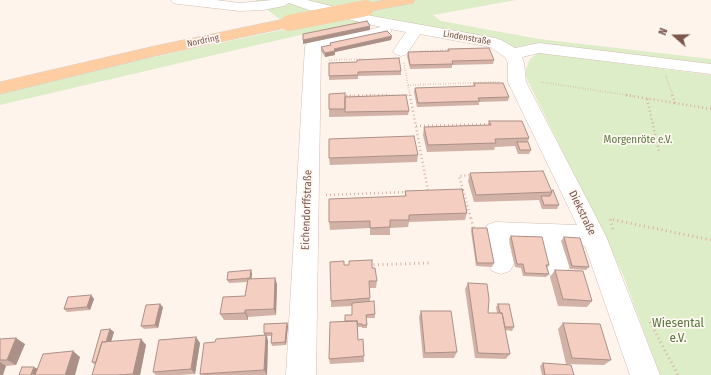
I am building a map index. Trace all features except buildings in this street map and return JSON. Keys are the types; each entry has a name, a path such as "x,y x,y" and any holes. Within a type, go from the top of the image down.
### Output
{"main road":[{"name":"Nordring","path":"0,88 155,51 408,0"}],"street":[{"path":"178,0 240,7 263,6 279,3 284,0"},
{"name":"Lindenstraße","path":"292,0 354,17 495,43 512,54"},
{"path":"401,51 415,29"},
{"path":"313,53 384,31"},
{"path":"512,54 539,48 711,69"},
{"name":"Eichendorffstraße","path":"301,375 313,53"},
{"name":"Diekstraße","path":"512,54 516,62 517,82 604,235 645,375"},
{"path":"501,263 495,232 604,235"},
{"path":"549,234 557,266"}],"path":[{"path":"428,191 401,51 453,50"},
{"path":"313,53 369,59"},
{"path":"661,62 675,103"},
{"path":"408,85 517,82"},
{"path":"541,82 711,109"},
{"path":"342,96 410,95"},
{"path":"647,99 659,150"},
{"path":"416,126 499,124"},
{"path":"411,139 419,139"},
{"path":"475,175 459,176 474,230 495,232"},
{"path":"456,190 463,190"},
{"path":"421,192 435,191"},
{"path":"308,196 413,192"},
{"path":"604,235 610,218 711,240"},
{"path":"367,266 429,263"},
{"path":"648,318 678,375"}],"green space":[{"path":"255,0 516,0 433,15 441,21 539,39 711,59 711,69 504,48 372,21 300,35 0,105 0,94 106,67 291,28"},
{"name":"Morgenröte e.V.","path":"538,53 711,75 711,375 660,375 623,275 526,77 526,69 530,59"}],"park label":[{"name":"Wiesental e.V.","path":"678,330"}]}
